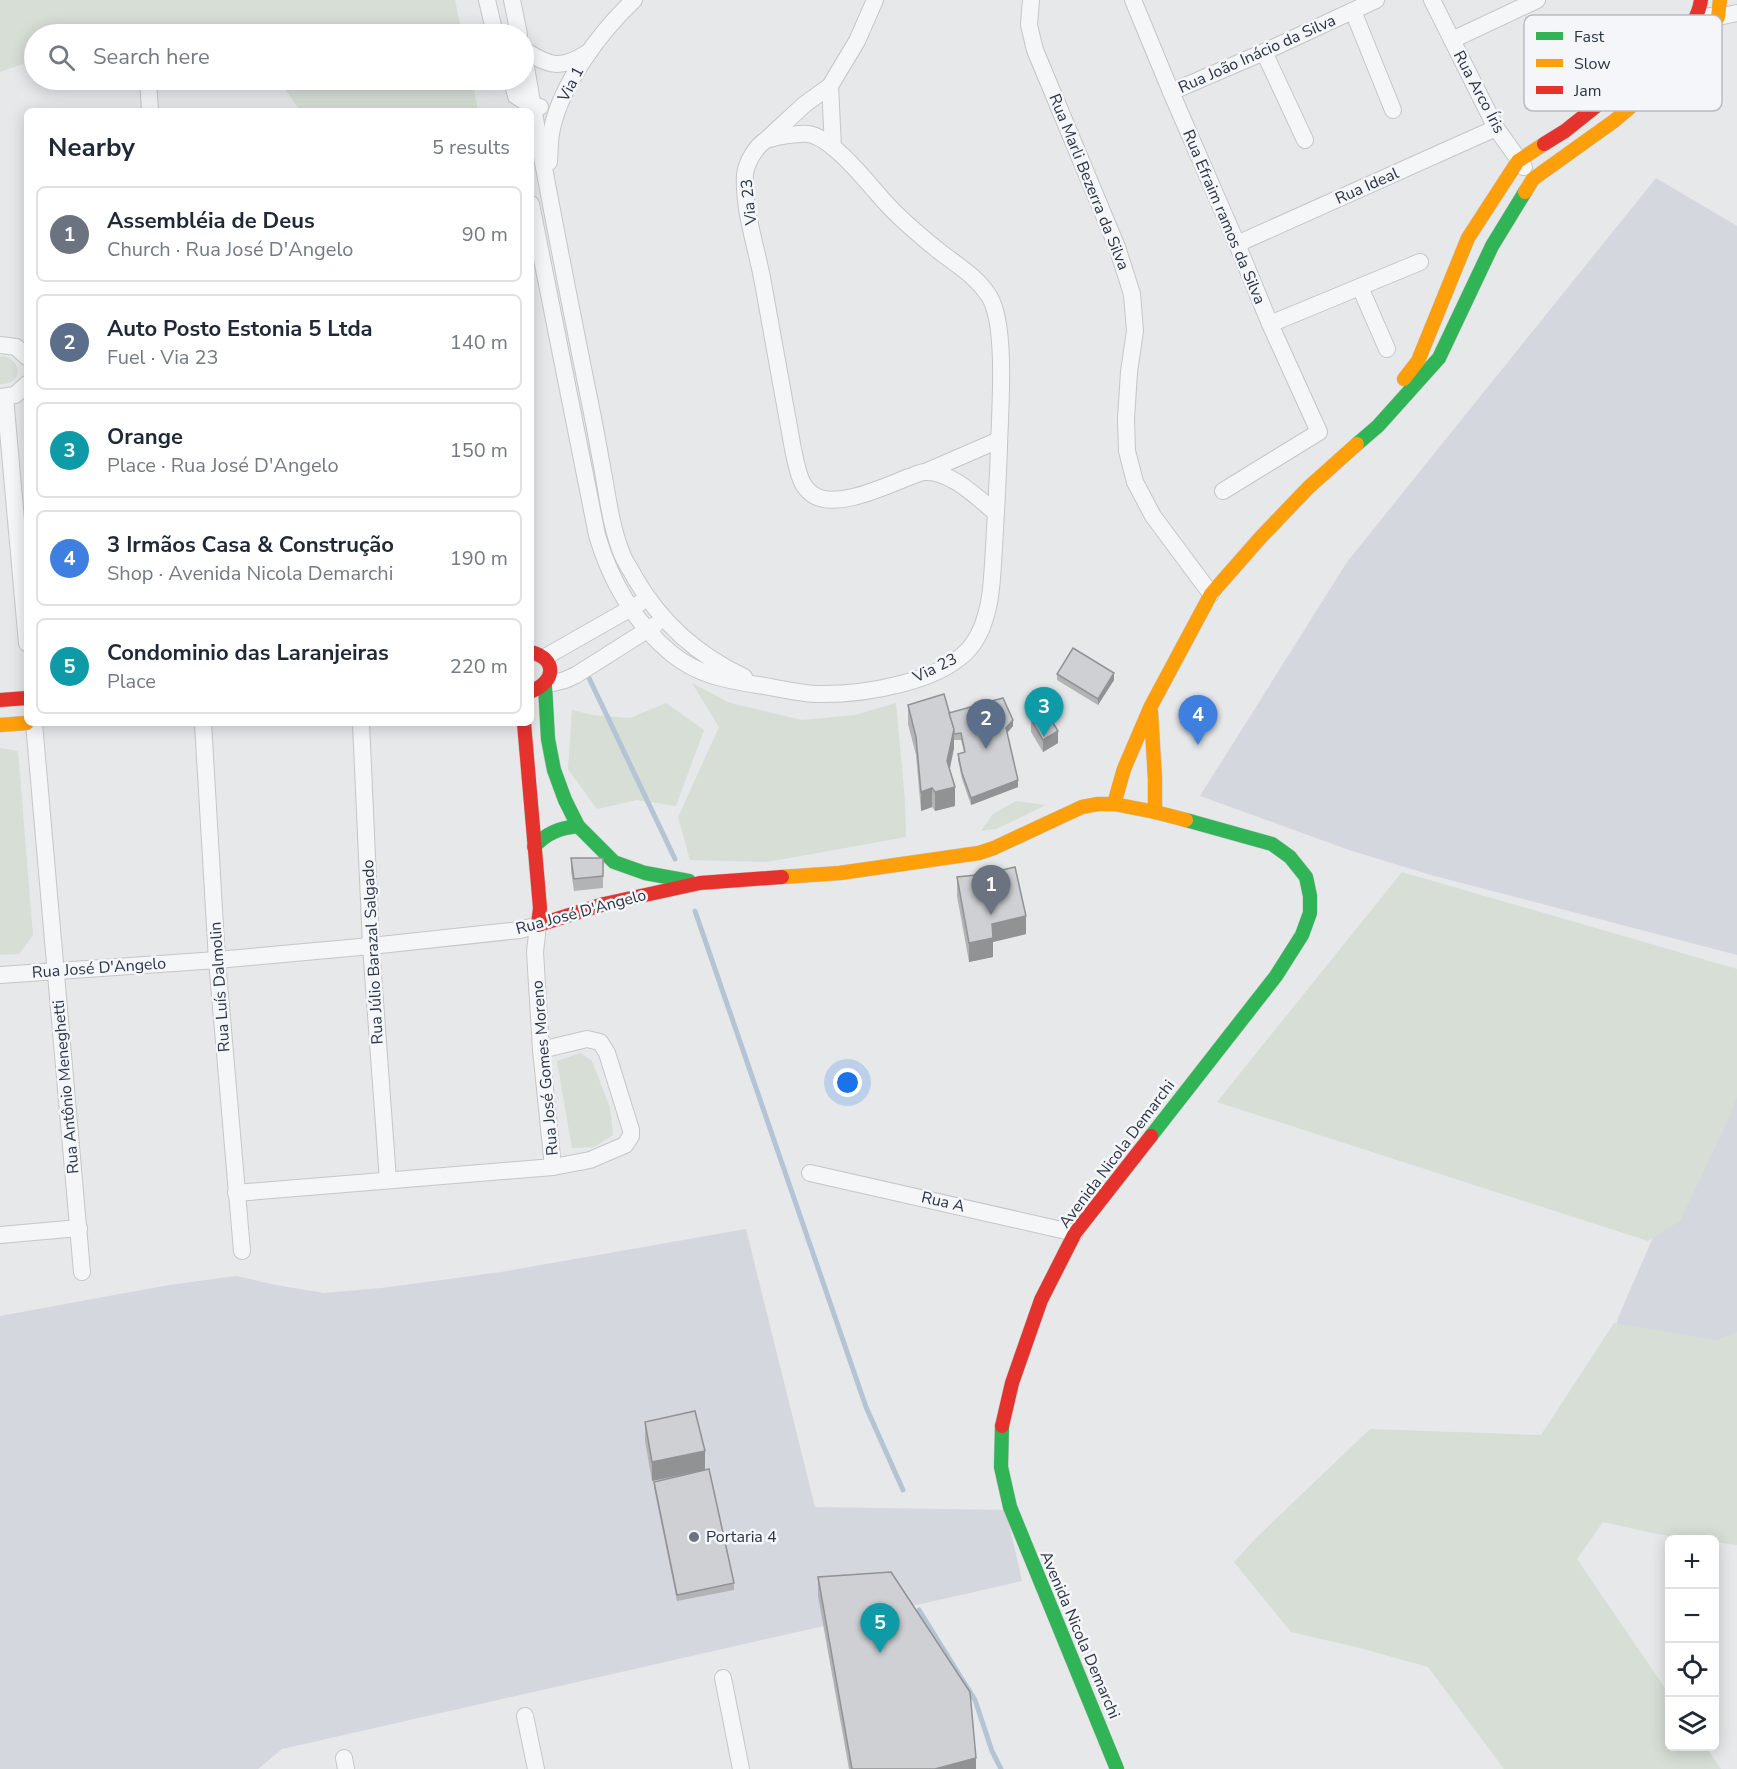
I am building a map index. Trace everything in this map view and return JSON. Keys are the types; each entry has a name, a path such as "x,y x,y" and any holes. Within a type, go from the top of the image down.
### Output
{"street":[{"path":"487,0 494,24"},
{"path":"512,0 517,24"},
{"name":"Via 1","path":"547,186 552,129 562,98 588,52 634,0"},
{"path":"767,139 805,104 830,86 857,41 875,0"},
{"name":"Rua Marli Bezerra da Silva","path":"1031,0 1029,25 1035,50 1117,247 1132,294 1135,331 1126,419 1127,451 1136,482 1153,516 1211,594"},
{"name":"Rua Efraim ramos da Silva","path":"1134,0 1270,324 1319,432 1223,491"},
{"name":"Rua João Inácio da Silva","path":"1171,92 1376,0"},
{"name":"Rua Arco Íris","path":"1432,0 1496,128 1533,179"},
{"path":"1452,40 1537,0"},
{"path":"1700,8 1719,8 1737,13"},
{"path":"1353,11 1393,110"},
{"path":"1264,51 1305,140"},
{"path":"534,57 561,64 572,63 588,52"},
{"path":"830,86 832,147"},
{"path":"148,90 150,108"},
{"path":"507,90 511,108"},
{"path":"514,90 516,96 532,106 559,107"},
{"name":"Via 23","path":"530,90 532,106"},
{"path":"1346,455 1418,361 1468,238 1518,161 1565,131 1590,111"},
{"path":"1114,804 1124,769 1151,706 1211,594 1277,520 1309,487 1378,426 1439,358 1492,246 1533,179 1626,111"},
{"name":"Via 23","path":"534,117 610,510 622,555 664,619 695,649 761,686"},
{"name":"Rua Ideal","path":"1238,244 1496,128"},
{"name":"Via 23","path":"534,219 603,556 631,609 647,630 674,656 705,674 730,682 818,694 869,691 904,683 932,674 959,660 972,646 982,627 991,589 996,513 999,440 1001,370 999,323 992,300 975,277 940,252 897,215 852,165 832,147 811,134 767,139 752,155 746,170 748,212 794,453 802,483 810,493 820,499 851,498 925,472 999,440"},
{"path":"1270,324 1420,262"},
{"path":"1360,287 1387,349"},
{"path":"0,344 16,347 24,354"},
{"path":"24,387 15,395 2,397 24,613"},
{"path":"925,472 944,476 966,487 996,513"},
{"path":"538,688 549,680 550,668 538,654 631,609 648,597"},
{"path":"538,688 576,675 664,619"},
{"path":"538,688 554,770 578,826 613,868 700,884"},
{"path":"0,700 24,698"},
{"path":"1151,706 1155,812"},
{"path":"0,725 24,723"},
{"name":"Rua Antônio Meneghetti","path":"34,726 82,1272"},
{"name":"Rua Luís Dalmolin","path":"203,726 217,960 242,1251"},
{"name":"Rua Júlio Barazal Salgado","path":"361,726 371,946 388,1180"},
{"name":"Rua José Gomes Moreno","path":"236,1193 553,1167 535,952 540,908 524,726"},
{"name":"Avenida Nicola Demarchi","path":"1114,804 1155,812 1272,844 1290,857 1306,877 1310,896 1310,913 1302,935 1276,976 1075,1233 1041,1300 1012,1383 1002,1424 1001,1467 1010,1507 1117,1769"},
{"name":"Rua José D'Angelo","path":"0,975 217,960 520,930 606,899 700,884 840,873 979,853 1082,807 1114,804"},
{"path":"534,847 541,838 551,832 565,827 578,826"},
{"path":"542,1050 587,1039 600,1042 607,1053 631,1130 631,1136 625,1145 590,1160 553,1167"},
{"name":"Rua A","path":"810,1173 1075,1233"},
{"path":"0,1235 79,1228"},
{"path":"723,1678 741,1769"},
{"path":"525,1716 536,1769"}],"shaded area":[{"path":"0,0 455,0 460,24 24,24 24,64 0,72"},
{"path":"286,90 474,90 477,108 298,108"},
{"path":"1656,178 1737,226 1737,955 1431,875 1349,850 1200,796 1347,562"},
{"path":"4,356 15,363 18,373 13,381 0,384 0,357"},
{"path":"692,683 730,703 802,720 855,715 896,703 906,837 767,862 690,860 678,817 719,727"},
{"path":"666,703 704,730 676,806 637,800 597,809 568,769 572,710 593,715 630,718"},
{"path":"0,748 18,751 33,935 19,954 0,955"},
{"path":"1016,801 1046,805 996,829 981,831 993,814"},
{"path":"1402,872 1737,969 1737,1097 1680,1221 1648,1241 1217,1102"},
{"path":"1737,1044 1737,1492 1594,1461 1618,1318"},
{"path":"580,1053 592,1061 610,1108 613,1135 594,1147 572,1148 557,1061"},
{"path":"746,1229 815,1507 1006,1510 1022,1581 282,1749 258,1769 0,1769 0,1316 169,1285 236,1276 324,1293 381,1288 501,1272"},
{"path":"1614,1323 1716,1340 1737,1332 1737,1545 1719,1543 1719,1535 1666,1535 1603,1522 1577,1559 1665,1688 1665,1751 1709,1751 1721,1769 1504,1769 1428,1667 1291,1632 1234,1562 1370,1429 1541,1435"}],"building":[{"path":"1073,648 1114,673 1098,699 1057,674"},
{"path":"944,694 954,729 947,761 955,787 935,792 932,788 921,792 916,737 908,705"},
{"path":"1003,698 1013,720 1006,728 1018,780 971,798 958,754 965,752 961,733 954,734 949,713"},
{"path":"1045,710 1058,731 1043,740 1031,719"},
{"path":"571,858 603,858 603,876 574,879"},
{"path":"1015,867 1026,916 992,924 993,938 969,943 957,877 986,874"},
{"path":"695,1411 705,1451 652,1462 645,1422"},
{"name":"Portaria 4","path":"709,1469 734,1583 677,1595 654,1482"},
{"path":"891,1572 970,1692 976,1758 935,1769 852,1769 818,1577"}],"waterway":[{"path":"589,678 675,859"},
{"path":"695,911 866,1407 903,1490"},
{"path":"919,1610 975,1700 992,1751 1001,1769"}],"traffic: fast":[{"path":"1357,444 1378,426 1439,358 1492,246 1525,192"},
{"path":"545,685 548,739 554,770 578,826 614,862 645,873 689,881"},
{"path":"1151,1136 1276,976 1302,935 1310,913 1310,896 1306,877 1290,857 1272,844 1186,820"},
{"path":"534,847 554,832 578,826"},
{"path":"1002,1426 1001,1467 1010,1507 1117,1769"}],"traffic: slow":[{"path":"1718,15 1720,0"},
{"path":"1525,192 1533,179 1626,111"},
{"path":"1404,379 1418,361 1468,238 1518,161 1544,144"},
{"path":"1114,804 1124,769 1151,706 1211,594 1309,487 1357,444"},
{"path":"1151,712 1155,812"},
{"path":"0,725 24,723"},
{"path":"782,877 840,873 979,853 1082,807 1098,804 1114,804 1186,820"}],"traffic: jam":[{"path":"1696,15 1701,0"},
{"path":"1544,144 1590,111"},
{"path":"534,653 546,660 550,670 546,682 534,690"},
{"path":"0,700 24,698"},
{"path":"524,726 540,908 538,925 604,904 700,883 782,877"},
{"path":"1002,1426 1012,1383 1041,1300 1075,1233 1151,1136"}],"place":[{"name":"Orange","path":"1044,737"},
{"name":"3 Irmãos Casa & Construção","path":"1198,745"},
{"name":"Auto Posto Estonia 5 Ltda","path":"986,749"},
{"name":"Assembléia de Deus","path":"991,915"},
{"name":"Portaria 4","path":"694,1537"},
{"name":"Condominio das Laranjeiras","path":"880,1653"}]}
